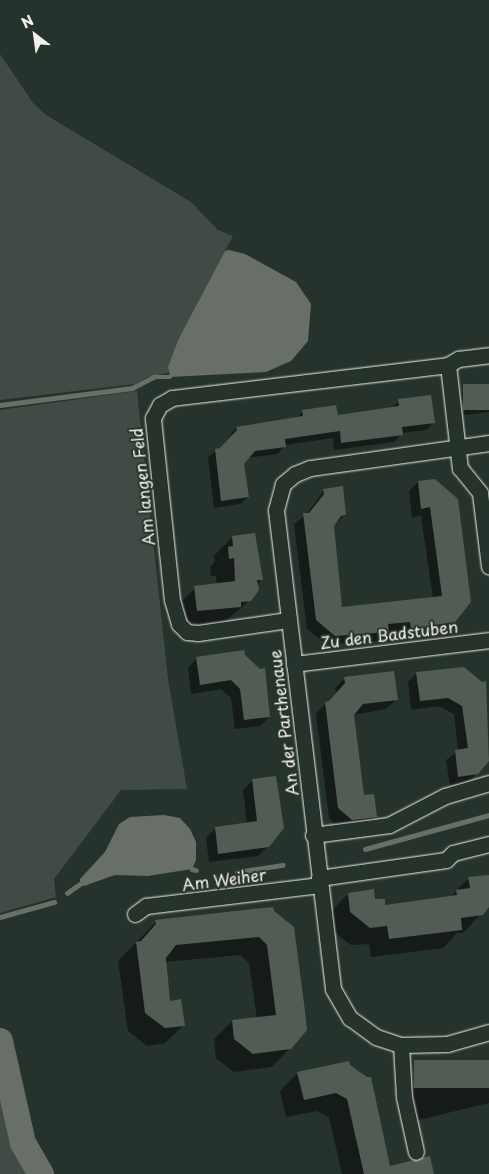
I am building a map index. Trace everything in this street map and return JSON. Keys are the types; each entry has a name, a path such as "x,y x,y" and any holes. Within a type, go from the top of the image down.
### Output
{"street":[{"name":"Am langen Feld","path":"288,620 198,633 187,632 179,624 172,600 153,418 160,405 172,398 448,365 458,359 489,355"},
{"path":"448,365 460,468 480,493 489,566"},
{"name":"An der Parthenaue","path":"489,443 320,465 295,474 283,484 276,510 313,835 333,989 350,1018 376,1037 401,1045 447,1044 489,1032"},
{"name":"Zu den Badstuben","path":"294,664 489,640"},
{"path":"313,835 389,825 445,796 489,783"},
{"name":"Am Weiher","path":"135,914 146,906 319,882 446,860 453,853 489,844"},
{"path":"401,1045 404,1098 416,1152"}],"shaded area":[{"path":"0,54 33,103 46,115 191,202 218,230 233,236 179,338 168,373 148,377 134,384 0,400"},
{"path":"229,250 245,254 296,282 311,304 308,341 291,361 266,372 170,377 168,367 179,338 225,251"},
{"path":"137,391 168,679 187,789 121,790 54,879 56,897 0,913 0,410"},
{"path":"164,815 180,818 190,829 196,842 196,860 192,869 148,876 115,875 84,886 80,884 80,879 105,852 119,824 130,817"},
{"path":"0,1077 19,1139 37,1174 0,1174"}],"building":[{"path":"463,384 489,384 489,410 463,410"},
{"path":"431,395 435,423 402,427 403,435 341,443 340,431 285,439 286,447 255,451 244,464 249,497 221,501 215,449 220,448 237,430 236,427 303,416 302,410 336,405 338,415 399,406 398,399"},
{"path":"435,479 458,499 471,602 455,622 411,629 410,622 388,624 389,632 335,636 316,620 303,513 309,513 324,494 323,489 343,486 346,515 341,516 334,526 342,607 442,596 430,507 421,509 418,481"},
{"path":"255,533 263,580 257,580 259,590 251,601 241,602 241,607 197,611 194,586 235,581 234,558 229,559 228,547 233,546 232,536"},
{"path":"244,650 245,655 260,669 265,668 270,717 244,720 240,689 231,680 200,685 196,657"},
{"path":"464,667 482,682 486,681 489,761 478,774 458,777 455,750 468,748 462,706 448,698 420,701 416,672"},
{"path":"394,671 398,700 363,704 354,715 364,795 374,794 377,817 352,820 338,808 325,702 329,701 345,683 344,677"},
{"path":"276,776 284,828 269,847 218,854 215,827 257,821 252,779"},
{"path":"489,875 489,907 483,915 461,918 462,930 389,939 387,926 370,928 350,912 348,893 374,889 375,899 385,899 385,905 457,895 456,890 470,888 468,877"},
{"path":"273,907 274,911 294,927 305,1011 307,1030 291,1049 253,1054 234,1039 232,1020 276,1015 267,945 259,937 176,945 166,958 170,1001 181,999 185,1026 165,1028 145,1013 136,942 141,941 156,924 155,920"},
{"path":"414,1060 489,1060 489,1088 414,1088"},
{"path":"349,1061 350,1065 367,1077 371,1077 390,1166 430,1156 434,1174 364,1174 347,1099 336,1093 304,1100 297,1072"}],"waterway":[{"path":"0,405 132,388 154,377 170,377"},
{"path":"365,849 489,815"},
{"path":"237,872 282,865"},
{"path":"192,869 196,870"},
{"path":"67,893 80,884"},
{"path":"0,917 54,902"},
{"path":"0,1041 23,1143 41,1174"}]}
